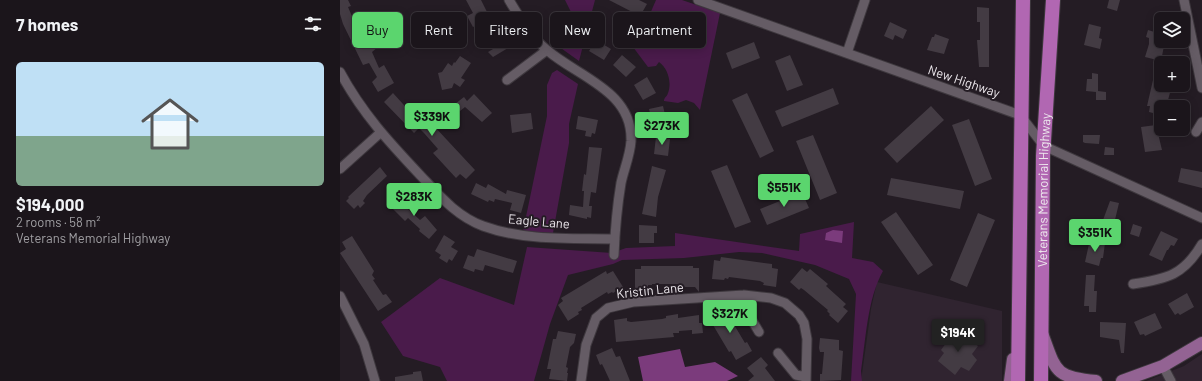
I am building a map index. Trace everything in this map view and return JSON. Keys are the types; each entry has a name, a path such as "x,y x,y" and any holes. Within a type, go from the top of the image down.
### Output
{"highway":[{"name":"Veterans Memorial Highway","path":"1018,381 1020,115 1023,0"},
{"name":"Veterans Memorial Highway","path":"1041,381 1044,146 1053,0"}],"main road":[{"path":"1010,381 1019,323"},
{"path":"1042,331 1057,370 1073,379 1096,381"},
{"path":"1122,381 1139,378 1202,343"}],"street":[{"path":"509,0 524,25 547,50 604,88 620,104 628,120 631,141 617,208 614,255"},
{"name":"New Highway","path":"698,0 1020,115"},
{"path":"847,53 865,0"},
{"path":"1184,0 1200,63 1202,88"},
{"path":"507,80 547,50"},
{"name":"Eagle Lane","path":"340,72 361,108 380,133 449,206 463,217 482,226 510,234 615,239"},
{"path":"1020,115 1044,146 1202,218"},
{"path":"1196,132 1202,122"},
{"path":"340,170 380,133"},
{"path":"1133,284 1151,281 1175,274 1187,265 1202,244"},
{"path":"744,295 747,312 759,332"},
{"name":"Kristin Lane","path":"581,381 586,345 596,318 608,308 633,302 744,295 771,298 785,304 799,315 804,324 807,340 806,379"},
{"path":"340,296 364,344 372,380"},
{"path":"778,353 796,375 806,379"},
{"path":"1163,366 1171,381"}],"shaded area":[{"path":"565,0 595,0 592,12 571,12"},
{"path":"656,0 682,0 720,13 700,110 694,103 686,100 678,103 664,101 670,85 665,68 659,62 656,66 648,67 634,48 706,48 706,12 651,12"},
{"path":"561,48 582,48 579,61"},
{"path":"557,70 578,84 569,124 569,143 553,233 523,231 547,116 547,85 552,73"},
{"path":"854,222 852,258 873,262 883,271 870,307 861,371 862,381 851,381 856,294 849,279 815,265 762,253 739,252 684,258 622,260 613,264 568,275 550,324 534,381 447,381 440,367 403,356 381,322 440,278 514,305 527,247 612,253 626,248 675,246 675,233 799,251 800,234"},
{"path":"833,230 843,231 842,243 825,240 826,233"},
{"path":"877,282 1002,311 1002,381 861,381 871,309"},
{"path":"680,349 685,367 715,362 738,376 727,381 643,381 638,357"},
{"path":"1202,354 1202,381 1146,381 1184,366"}],"building":[{"path":"340,0 348,0 351,6 348,7 352,16 352,42 343,24 340,14"},
{"path":"466,0 481,0 487,12 475,12 475,26 473,27 467,16 473,13"},
{"path":"609,0 639,0 647,4 642,12 632,12"},
{"path":"1109,0 1120,0 1117,11 1107,8"},
{"path":"977,7 989,8 989,67 979,67 977,40 980,40 980,22 977,22"},
{"path":"890,22 907,30 903,39 895,35 893,40 884,36"},
{"path":"1089,24 1101,27 1099,38 1102,39 1100,49 1084,45"},
{"path":"1148,30 1154,32 1154,48 1164,48 1162,56 1154,56 1154,59 1145,57 1149,44 1149,38 1146,37"},
{"path":"935,34 949,39 944,54 927,50 932,37 934,37"},
{"path":"754,42 760,58 732,69 726,53"},
{"path":"605,45 611,49 604,60 589,51 591,48 605,48"},
{"path":"355,48 377,48 372,52 379,68 384,65 394,83 378,92 372,82 377,77 369,63 363,65"},
{"path":"492,48 508,48 493,57 488,52"},
{"path":"622,55 636,67 626,77 613,65"},
{"path":"790,55 803,85 787,91 775,61"},
{"path":"460,56 471,63 461,78 465,80 460,87 454,83 452,88 442,90 438,73 442,72 448,63 452,66"},
{"path":"1092,73 1098,74 1098,91 1106,92 1106,100 1096,100 1096,92 1086,91 1087,79 1092,79"},
{"path":"647,77 656,93 643,100 634,85"},
{"path":"1153,80 1154,92 1170,92 1168,100 1154,100 1154,113 1149,112 1150,106 1147,106"},
{"path":"833,88 839,104 782,127 775,111"},
{"path":"393,93 412,114 424,107 430,113 429,115 436,123 434,126 475,170 466,179 460,174 456,178 433,153 438,149 424,133 419,128 414,133 384,102"},
{"path":"747,93 774,151 760,158 732,100"},
{"path":"474,94 492,113 482,122 465,107 460,111 455,104 464,97 467,101"},
{"path":"663,106 667,123 653,126 649,109"},
{"path":"931,106 944,120 897,163 884,149"},
{"path":"531,113 533,129 512,133 510,115"},
{"path":"578,116 598,120 595,134 592,133 591,137 585,136 586,131 576,129"},
{"path":"969,119 992,179 975,186 952,125"},
{"path":"1154,125 1154,136 1159,136 1162,150 1145,152 1141,127"},
{"path":"813,135 837,193 820,200 796,141"},
{"path":"1083,135 1100,135 1099,144 1083,142"},
{"path":"656,137 670,139 668,156 654,154"},
{"path":"589,147 602,148 596,193 591,192 589,206 592,206 591,218 587,217 587,219 569,215 570,205 583,207 584,191 582,191 584,174 586,175"},
{"path":"1105,147 1114,148 1114,155 1104,155"},
{"path":"727,165 751,222 735,228 711,171"},
{"path":"652,166 666,170 658,197 656,217 642,214"},
{"path":"380,167 387,176 367,195 363,201 365,203 360,208 358,205 354,209 346,201 349,198 348,197"},
{"path":"1181,168 1202,172 1202,188 1178,182"},
{"path":"891,178 964,191 960,209 887,195"},
{"path":"476,183 486,188 488,184 506,194 507,190 526,195 521,213 510,210 512,203 495,199 494,202 489,200 488,202 471,194"},
{"path":"802,192 809,208 767,225 760,209"},
{"path":"405,194 413,203 408,209 420,220 425,216 437,230 429,239 419,231 420,229 408,218 405,221 392,208"},
{"path":"1110,201 1119,203 1114,224 1103,220"},
{"path":"896,212 933,265 918,275 881,222"},
{"path":"978,213 995,220 967,287 950,280"},
{"path":"1133,224 1142,227 1139,237 1130,234"},
{"path":"639,225 657,226 657,233 654,233 654,243 639,243"},
{"path":"1161,231 1178,239 1174,246 1171,245 1167,250 1162,261 1149,255"},
{"path":"444,235 455,242 451,247 458,251 452,261 449,259 447,263 439,258 441,255 435,251"},
{"path":"352,236 374,271 372,275 375,279 373,280 383,295 386,294 392,302 378,311 340,253 346,249 342,242"},
{"path":"1096,241 1105,243 1103,258 1101,258 1099,266 1085,262 1089,244 1095,246"},
{"path":"477,249 517,261 513,273 485,265 483,271 475,269 474,272 463,268 468,255 474,257"},
{"path":"721,257 772,264 772,268 778,269 776,287 763,285 764,283 760,281 729,277 728,279 725,278 724,280 712,279 714,260 720,261"},
{"path":"641,266 693,266 693,268 699,268 699,292 695,287 683,287 683,284 652,284 648,285 648,288 635,288 635,269 641,269"},
{"path":"802,268 807,272 810,269 828,284 826,286 846,304 843,307 848,311 838,323 829,315 828,310 804,290 801,288 799,290 790,282"},
{"path":"606,271 607,274 613,271 623,287 613,293 608,294 607,292 581,308 582,310 578,312 579,314 568,321 558,305 563,301 561,298"},
{"path":"1086,275 1095,275 1094,291 1097,291 1096,312 1089,312 1089,306 1084,306"},
{"path":"1187,293 1194,307 1180,315 1178,313 1175,315 1168,304"},
{"path":"728,306 734,316 730,318 745,343 747,342 752,351 736,360 731,351 729,352 713,325 717,323 712,315"},
{"path":"1155,313 1162,328 1145,336 1144,334 1140,335 1134,322"},
{"path":"678,314 678,318 699,315 699,323 702,323 703,333 692,334 692,330 679,331 679,333 673,333 674,337 616,342 614,320 627,318 627,321 631,322 662,319 666,318 666,316"},
{"path":"1100,322 1126,323 1124,353 1121,353 1119,340 1100,337"},
{"path":"558,331 576,334 574,343 570,347 566,367 568,368 567,381 549,379 551,369 547,369 553,339 556,339"},
{"path":"945,331 955,339 961,332 978,346 972,354 977,360 969,371 961,367 955,375 938,361 944,353 941,350 946,343 939,338"},
{"path":"820,338 839,340 839,350 843,351 841,380 820,381 824,352 820,352"},
{"path":"612,348 616,357 620,356 630,381 610,381 602,364 600,365 596,355"},
{"path":"761,357 768,365 765,368 775,381 748,381 754,376 747,368"},
{"path":"421,371 423,381 395,381 395,377"}]}
